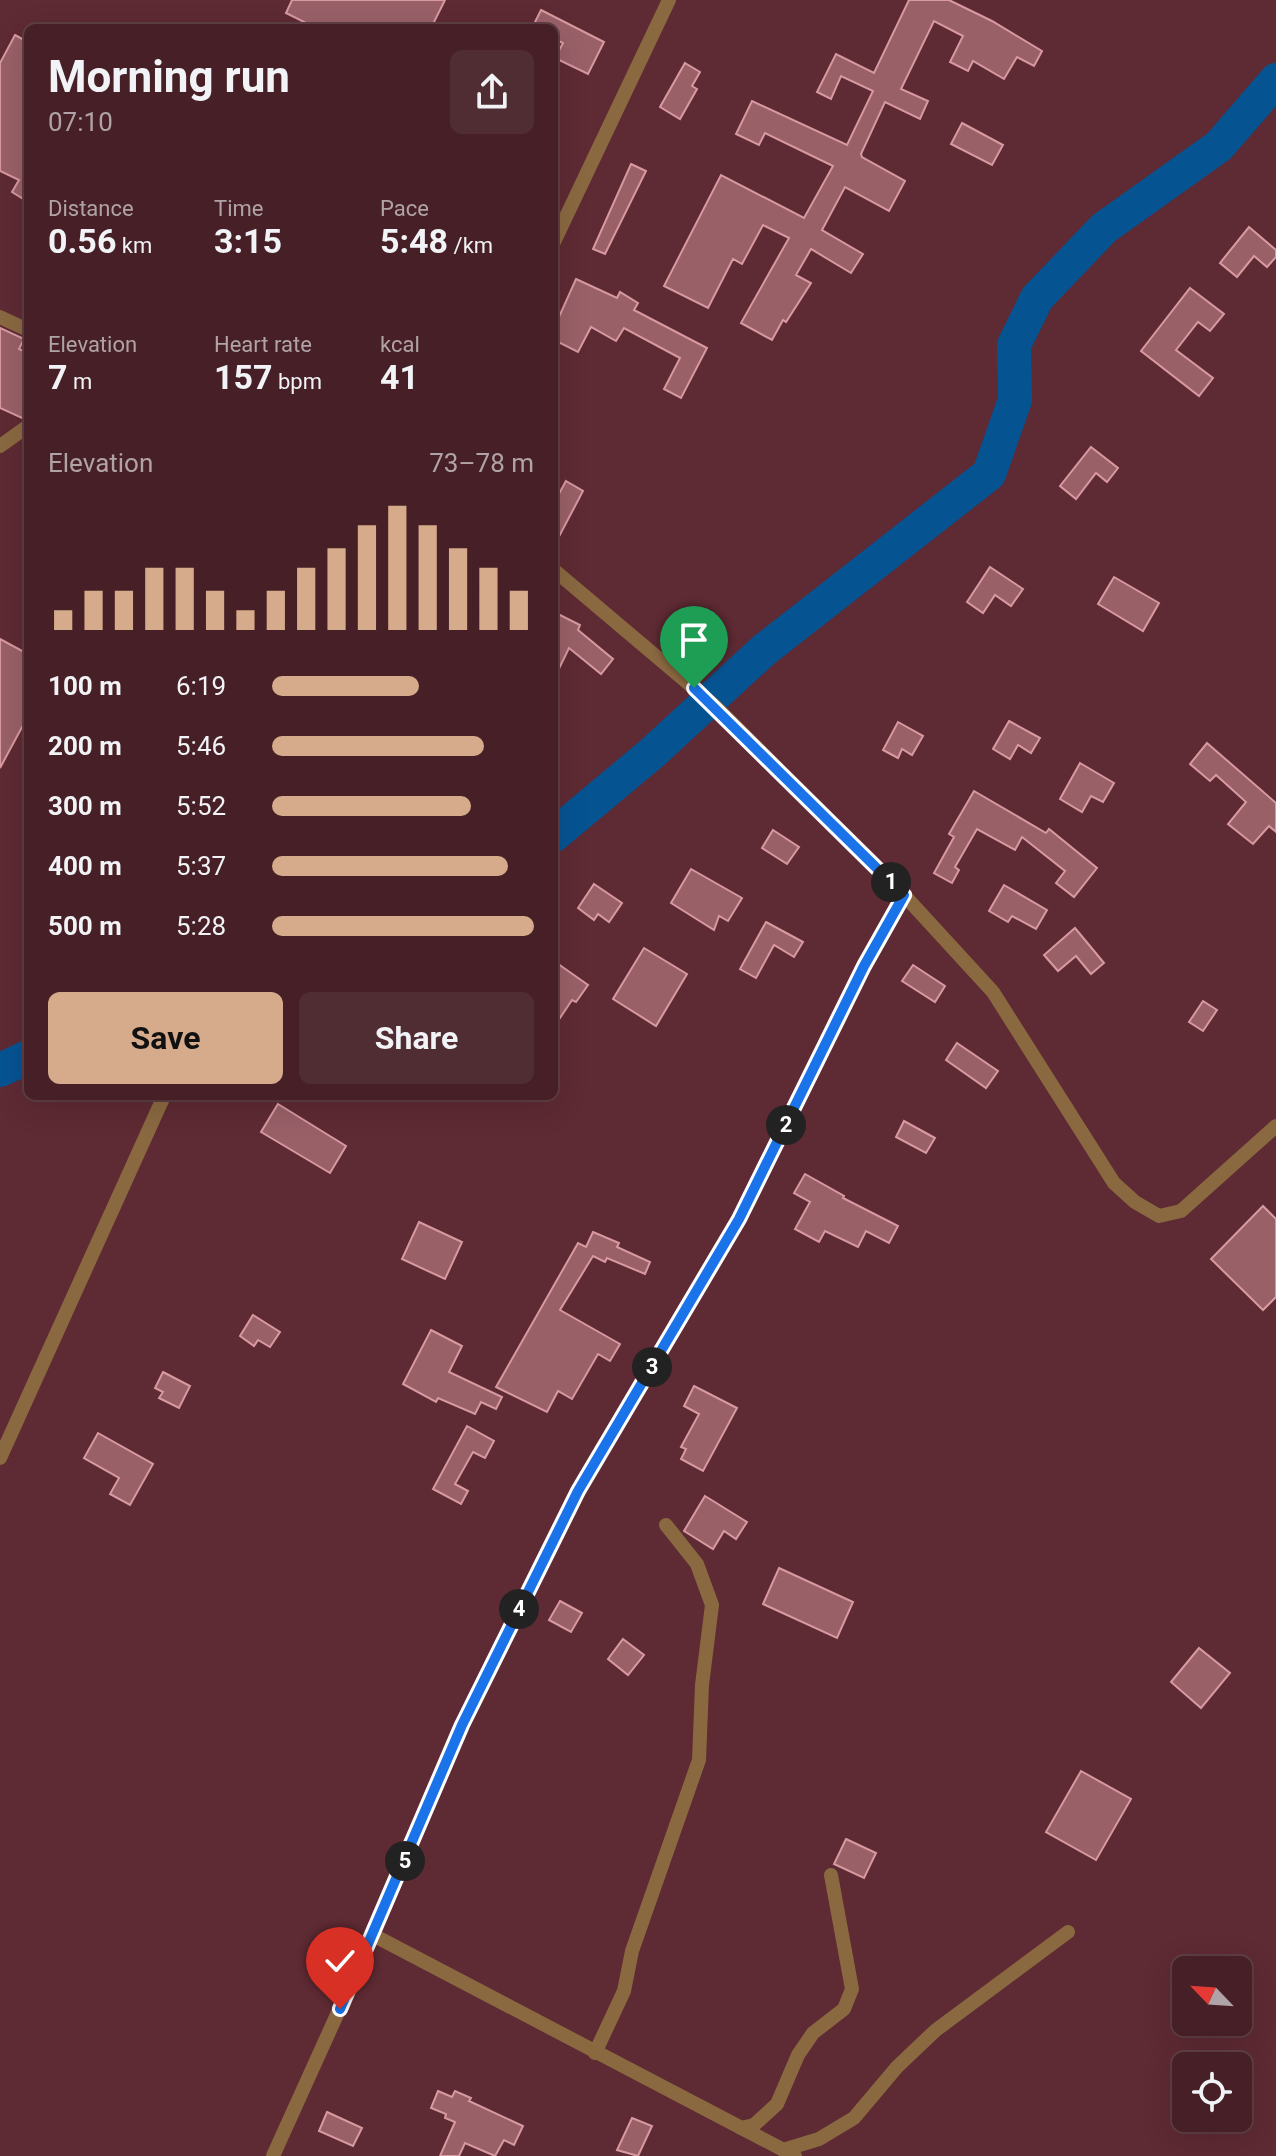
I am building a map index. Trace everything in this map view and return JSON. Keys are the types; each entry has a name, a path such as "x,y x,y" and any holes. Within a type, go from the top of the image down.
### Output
{"street":[{"path":"558,234 669,0"},
{"path":"0,317 24,328"},
{"path":"0,446 24,429"},
{"path":"558,573 715,706 904,895 993,992 1114,1183 1135,1202 1159,1216 1181,1211 1276,1126"},
{"path":"273,2156 373,1935 462,1725 578,1491 739,1219 864,966 904,895"},
{"path":"0,1458 162,1100"},
{"path":"595,2053 624,1991 632,1951 699,1760 702,1685 712,1605 697,1564 666,1525"},
{"path":"741,2128 754,2125 777,2104 798,2055 813,2033 844,2009 852,1989 831,1875"},
{"path":"373,1935 789,2153 854,2118 897,2067 936,2030 1068,1932"}],"building":[{"path":"292,0 445,0 433,24 308,24 286,13"},
{"path":"909,0 949,0 1042,51 1034,66 1017,57 1004,79 973,61 968,71 950,62 963,36 934,21 901,89 928,101 920,119 885,102 861,154 905,181 889,211 845,187 822,230 863,254 851,273 811,249 796,275 811,283 772,340 741,323 789,238 763,225 742,264 733,259 708,308 664,286 721,175 804,218 833,166 765,133 759,145 736,134 752,101 847,145 873,91 841,76 831,99 817,92 836,54 874,73"},
{"path":"541,10 604,42 588,74 558,59 563,43 558,41 558,24 534,24"},
{"path":"15,35 24,40 24,200 12,192 19,180 0,171 0,63"},
{"path":"685,63 700,72 692,86 697,89 680,119 660,107"},
{"path":"962,123 1003,145 992,165 951,144"},
{"path":"631,164 646,171 605,254 593,249"},
{"path":"1249,227 1276,250 1276,257 1267,267 1254,256 1237,277 1220,263"},
{"path":"576,279 617,298 620,292 638,303 634,310 707,348 681,398 664,389 680,358 624,328 616,341 591,327 578,352 558,342 558,319"},
{"path":"1190,288 1224,314 1210,331 1198,322 1176,350 1213,378 1199,396 1141,351"},
{"path":"0,328 24,339 19,349 24,351 24,417 0,408"},
{"path":"1091,447 1118,468 1107,482 1096,473 1076,499 1060,486"},
{"path":"566,481 583,491 558,538 558,496"},
{"path":"990,567 1023,589 1011,606 995,595 983,613 967,602"},
{"path":"1114,577 1159,603 1143,631 1098,604"},
{"path":"558,614 580,625 578,630 613,659 601,674 569,648 558,671"},
{"path":"0,639 24,652 24,723 0,768"},
{"path":"1009,721 1040,738 1031,753 1018,745 1010,759 993,749"},
{"path":"898,722 923,736 912,755 902,749 898,758 883,750"},
{"path":"1207,743 1276,803 1276,832 1269,826 1253,844 1228,824 1246,802 1216,775 1210,781 1190,764"},
{"path":"1080,763 1114,783 1103,802 1091,796 1082,812 1060,799"},
{"path":"974,791 1046,833 1049,829 1097,868 1074,897 1056,883 1065,871 1022,837 1015,850 977,829 955,867 959,870 952,883 934,873 954,837 949,834"},
{"path":"773,830 799,847 787,864 762,848"},
{"path":"691,869 742,898 728,921 719,916 714,930 671,903"},
{"path":"594,884 622,903 609,922 598,914 594,920 578,908"},
{"path":"1004,885 1047,910 1036,929 1012,916 1008,922 989,911"},
{"path":"766,922 803,942 794,957 774,945 756,978 740,969"},
{"path":"1075,928 1104,963 1091,974 1076,956 1058,971 1044,955"},
{"path":"644,948 687,974 656,1026 613,999"},
{"path":"558,964 588,985 576,1002 572,1000 558,1021"},
{"path":"913,965 945,986 935,1002 902,981"},
{"path":"1203,1001 1217,1010 1203,1031 1189,1022"},
{"path":"957,1043 998,1071 986,1088 946,1060"},
{"path":"278,1104 346,1146 330,1173 261,1132"},
{"path":"904,1121 935,1138 926,1153 896,1137"},
{"path":"805,1174 843,1198 898,1226 889,1243 866,1231 858,1247 825,1231 819,1242 795,1229 810,1202 794,1193"},
{"path":"1263,1206 1276,1219 1276,1297 1263,1310 1211,1259"},
{"path":"419,1222 462,1242 445,1279 402,1259"},
{"path":"593,1232 650,1262 645,1274 607,1258 605,1262 593,1256 560,1310 620,1344 610,1361 598,1354 572,1399 558,1391 547,1412 496,1387 578,1243 586,1247"},
{"path":"253,1315 280,1332 270,1347 258,1340 254,1346 240,1336"},
{"path":"431,1330 462,1346 449,1372 502,1397 496,1409 481,1402 475,1414 438,1398 436,1402 403,1384"},
{"path":"163,1372 190,1386 179,1408 159,1398 163,1392 155,1388"},
{"path":"694,1386 737,1408 703,1471 681,1459 686,1449 681,1447 699,1414 684,1406"},
{"path":"467,1426 494,1441 485,1458 473,1452 455,1484 468,1491 461,1504 433,1489"},
{"path":"98,1433 153,1464 130,1505 110,1494 119,1478 84,1458"},
{"path":"705,1496 747,1522 736,1539 724,1531 713,1549 684,1531"},
{"path":"779,1568 853,1602 837,1638 763,1604"},
{"path":"560,1601 582,1613 571,1632 549,1620"},
{"path":"623,1639 644,1655 628,1675 608,1659"},
{"path":"1199,1648 1230,1673 1201,1708 1171,1682"},
{"path":"1081,1771 1131,1799 1096,1860 1046,1832"},
{"path":"846,1839 876,1853 864,1878 834,1864"},
{"path":"438,2091 452,2097 455,2091 471,2098 469,2101 523,2126 514,2145 504,2140 495,2156 465,2143 459,2156 440,2156 455,2122 431,2108"},
{"path":"327,2112 362,2128 353,2146 319,2131"},
{"path":"632,2118 652,2126 638,2156 617,2150"}],"waterway":[{"path":"558,832 651,754 764,650 989,474 1015,400 1014,345 1037,298 1104,228 1219,146 1276,80"},
{"path":"0,1070 24,1059"}],"route":[{"path":"340,2009 462,1725 578,1491 739,1219 864,966 904,895 694,688"}]}
